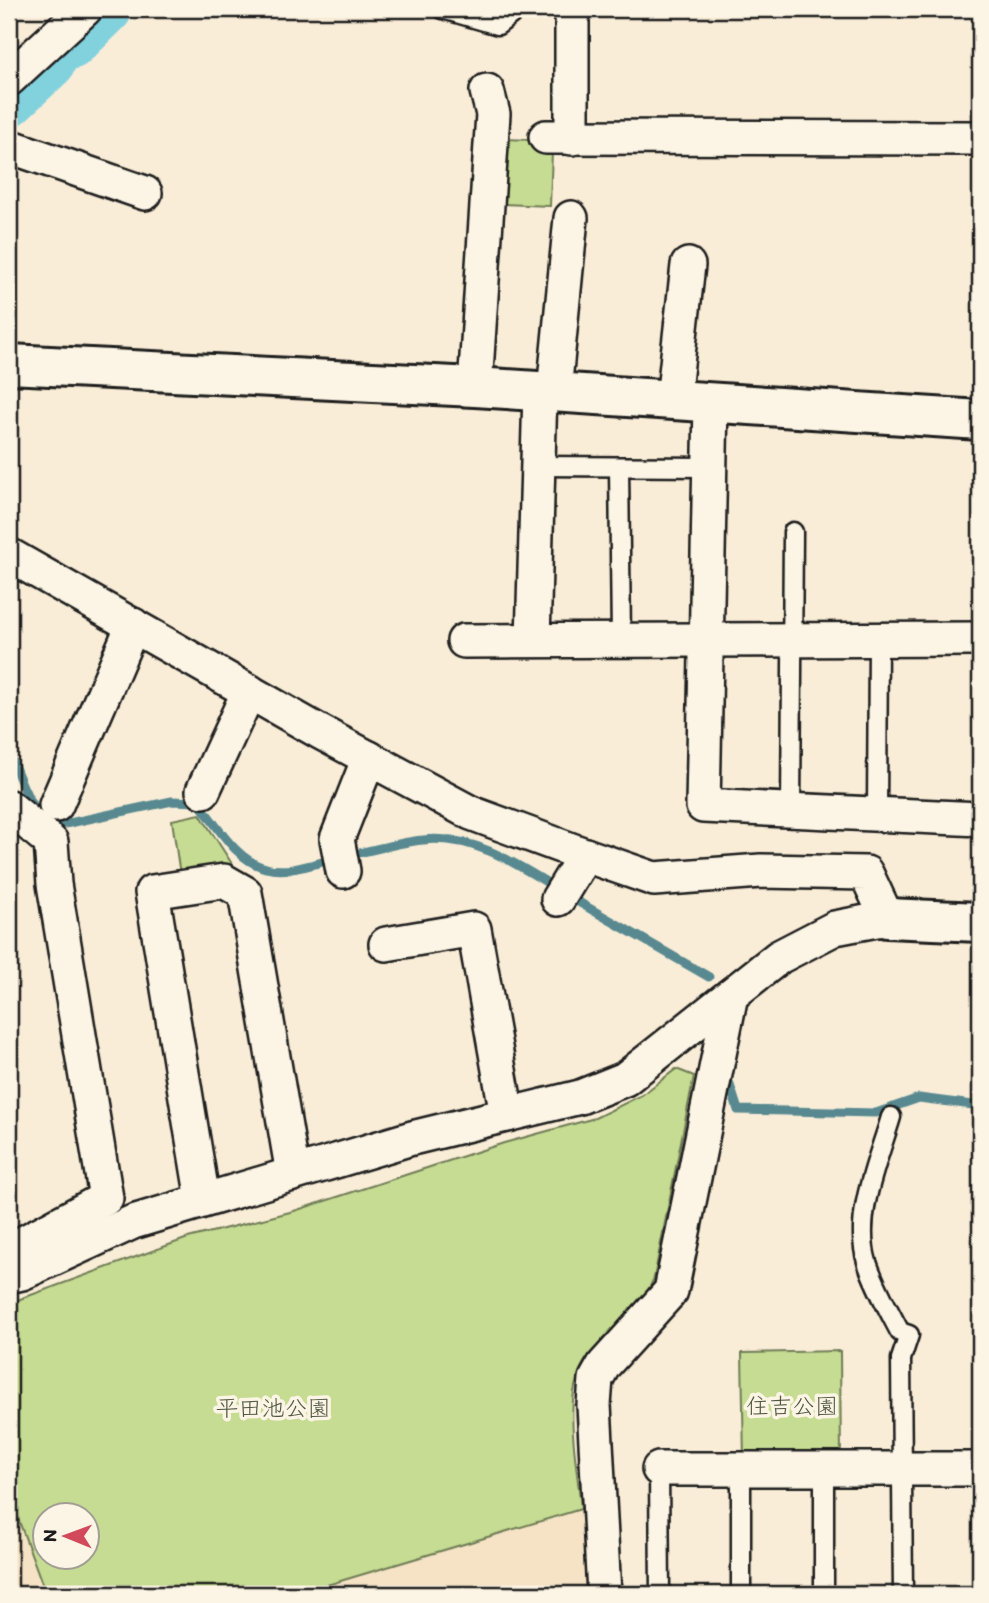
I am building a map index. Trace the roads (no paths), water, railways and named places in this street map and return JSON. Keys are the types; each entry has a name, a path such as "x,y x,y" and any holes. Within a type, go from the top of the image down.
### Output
{"street":[{"path":"572,9 559,138 980,138"},
{"path":"9,79 78,12"},
{"path":"475,387 493,114 487,91"},
{"path":"9,146 145,194"},
{"path":"533,640 537,466 571,218"},
{"path":"673,400 688,265"},
{"path":"9,365 547,391 980,420"},
{"path":"711,402 704,639 703,806 980,819"},
{"path":"9,555 471,813 572,877 654,879 761,871 866,873 887,918"},
{"path":"56,805 133,625"},
{"path":"464,641 980,639"},
{"path":"203,791 249,691"},
{"path":"343,872 337,839 369,758"},
{"path":"9,807 51,842 54,884 106,1198 13,1262"},
{"path":"203,1200 152,892 224,881 245,893 293,1174"},
{"path":"13,1262 203,1200 412,1138 580,1097 625,1079 779,957 835,928 887,918 980,922"},
{"path":"386,944 474,929 508,1115"},
{"path":"604,1594 594,1405 596,1379 604,1365 671,1291 731,995"},
{"path":"659,1469 980,1469"}],"lane":[{"path":"443,9 498,25 518,9"},
{"path":"537,466 710,467"},
{"path":"619,467 621,639"},
{"path":"792,810 793,531"},
{"path":"877,814 878,639"},
{"path":"891,1117 866,1208 863,1234 867,1260 880,1295 900,1332 909,1335 901,1359 903,1594"},
{"path":"659,1469 660,1594"},
{"path":"824,1469 824,1594"},
{"path":"741,1470 741,1594"}],"waterway":[{"path":"71,44 107,9"},
{"path":"9,101 50,63"},
{"path":"9,755 34,807 52,820 65,824 172,801 198,802 236,850 255,864 274,870 309,866 401,843 441,839 476,846 493,853 556,888"},
{"path":"568,896 709,977"},
{"path":"727,1076 738,1110 876,1113 919,1098 973,1105 980,1102"}],"park label":[{"name":"住吉公園","path":"792,1406"},
{"name":"平田池公園","path":"273,1408"}]}
